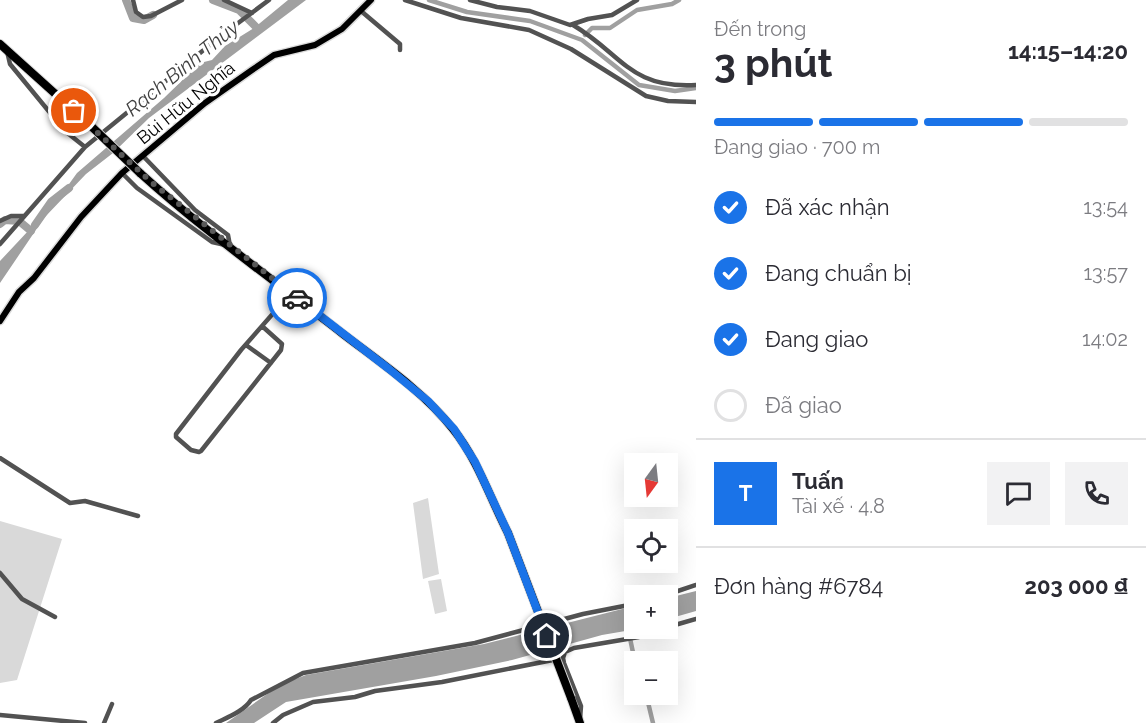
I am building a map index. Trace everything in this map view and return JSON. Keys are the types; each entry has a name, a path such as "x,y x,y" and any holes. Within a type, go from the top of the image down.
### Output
{"highway":[{"path":"0,44 140,173 389,369 428,401 454,429 475,462 508,533 580,722"}],"main road":[{"name":"Bùi Hữu Nghĩa","path":"0,321 19,292 34,278 81,217 122,173 205,103 259,65 274,55 315,45 342,28 371,0"}],"street":[{"path":"134,0 136,14 143,17 151,16 182,0"},
{"path":"224,0 251,14"},
{"path":"0,244 85,147 269,0"},
{"path":"405,0 461,18 529,30 571,49 646,96 668,101 696,102"},
{"path":"470,0 530,11 563,24 573,25 588,19 612,15 637,0"},
{"path":"361,11 400,44 400,50"},
{"path":"573,25 640,77 671,85 696,85"},
{"path":"7,50 10,64 65,131 85,147"},
{"path":"122,173 137,188 212,242 221,246 230,246 228,235 195,210 143,156"},
{"path":"0,221 11,216 20,219"},
{"path":"262,326 282,344 281,350 201,451 191,450 176,437 176,434 246,345 262,326 291,293"},
{"path":"246,345 271,363"},
{"path":"0,458 42,487 72,504 85,501 138,516"},
{"path":"0,573 22,599 55,617"},
{"path":"678,591 696,585"},
{"path":"216,723 241,710 251,700 303,673 464,646 583,614 624,606"},
{"path":"678,624 696,619"},
{"path":"580,722 581,706 563,658 565,652 630,639"},
{"path":"273,723 283,715 313,702 442,682 507,667 563,658"},
{"path":"104,723 112,704"},
{"path":"0,715 85,723"}],"shaded area":[{"name":"Rạch Bình Thủy","path":"288,0 306,0 149,118 113,153 86,174 44,218 0,283 0,261 59,198 77,173 164,98 200,63 212,60 225,46 254,28"},
{"path":"428,498 439,574 423,579 413,503"},
{"path":"0,521 62,539 17,680 0,683"},
{"path":"441,579 447,611 435,614 428,581"},
{"path":"696,591 696,611 678,616 678,596"},
{"path":"624,609 624,631 602,635 512,660 436,676 286,702 254,723 226,723 280,685 306,675 484,644"}],"waterway":[{"path":"126,0 133,18 144,20 153,15"},
{"path":"213,0 239,10 257,28"},
{"path":"429,0 467,12 530,21 582,40 639,85 675,91 696,88"},
{"path":"585,35 592,28 610,28 637,10 672,4 679,0"},
{"name":"Rạch Bình Thủy","path":"35,225 51,202 69,188"},
{"path":"0,224 5,220 19,221 31,231"},
{"path":"630,639 633,651"},
{"path":"649,705 653,723"}],"way so far":[{"path":"74,111 150,181 297,298"}],"route":[{"path":"297,298 428,401 454,429 475,462 508,533 547,636"}]}
